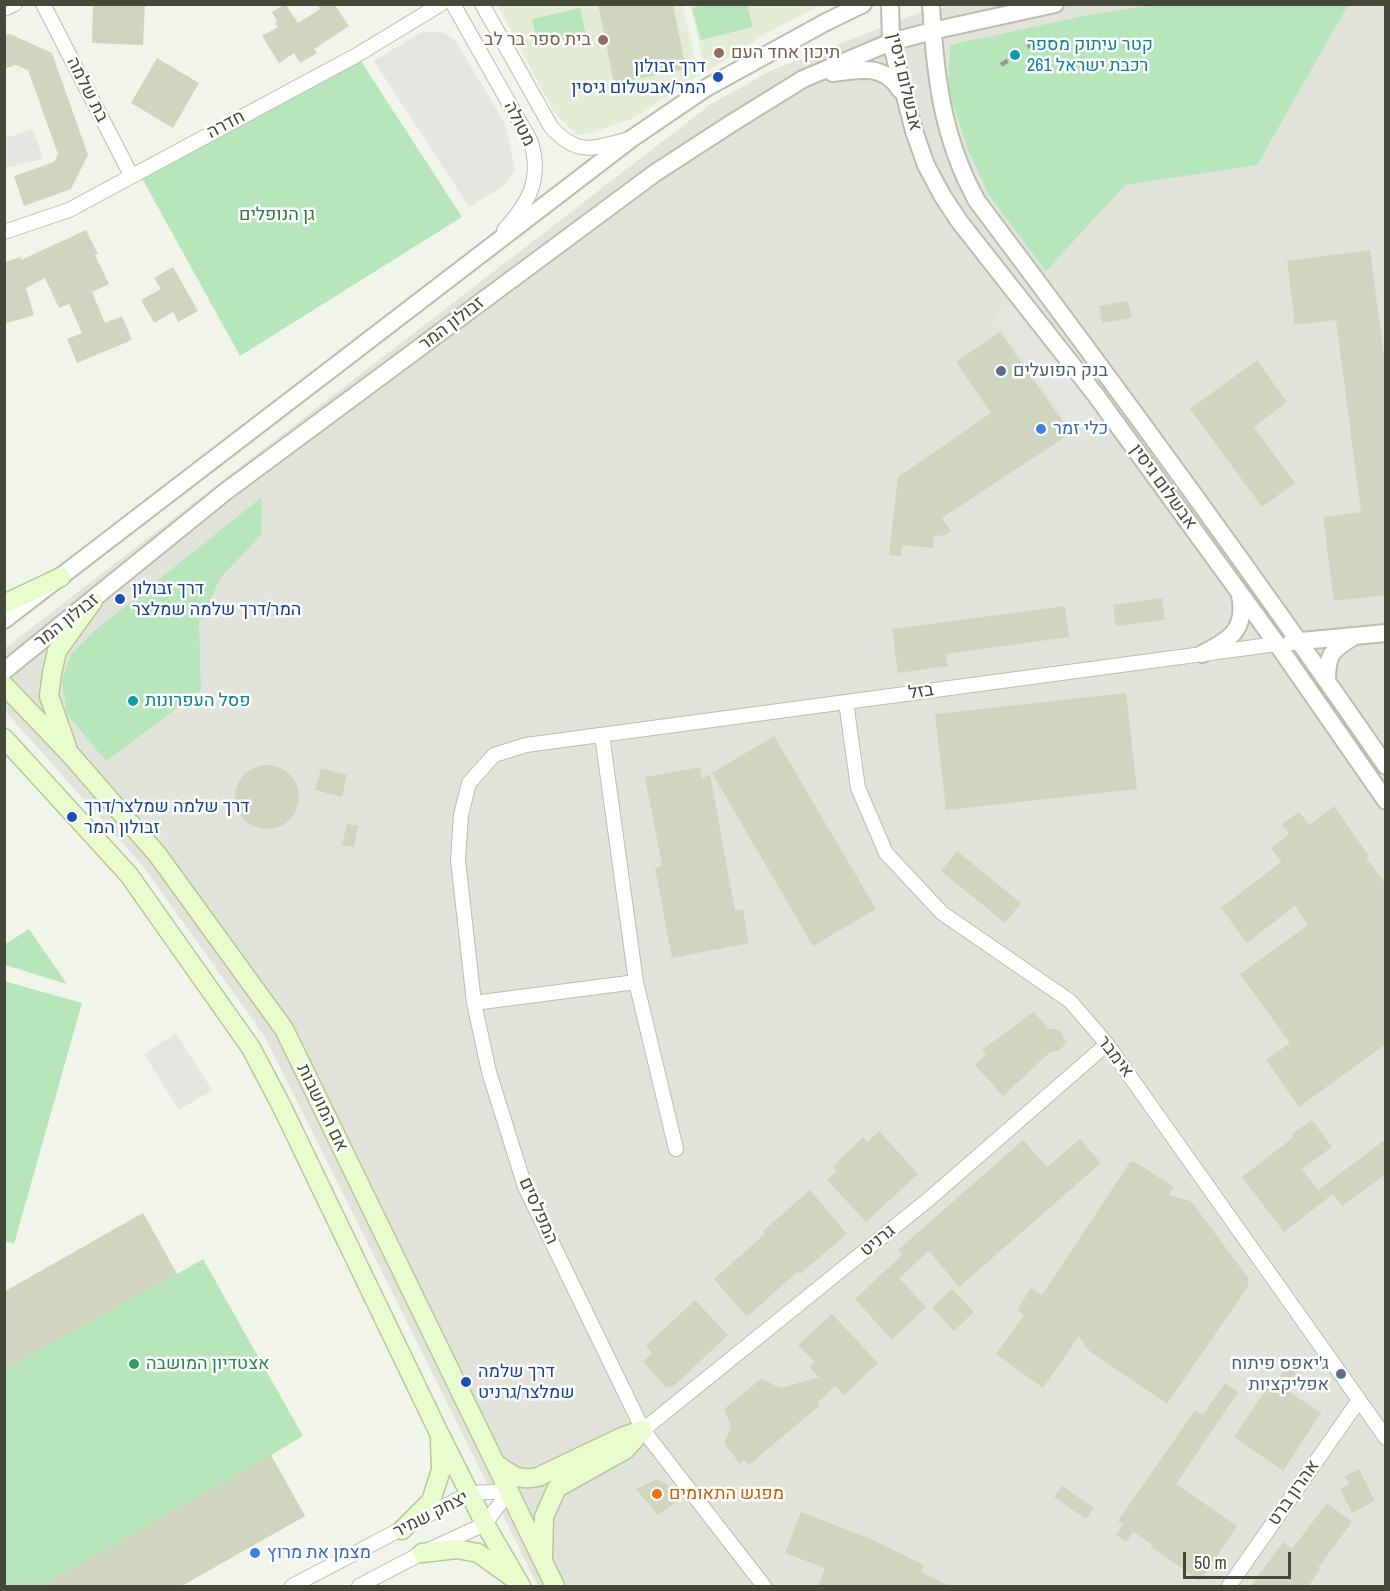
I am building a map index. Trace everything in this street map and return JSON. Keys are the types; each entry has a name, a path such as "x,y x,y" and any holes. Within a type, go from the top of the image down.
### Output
{"main road":[{"path":"4,604 61,577"},
{"path":"70,754 50,696 51,680 57,651 93,601"},
{"name":"אם המושבות","path":"4,685 70,754 157,854 284,1029 555,1587"},
{"name":"אם המושבות","path":"4,738 129,875 251,1048 281,1105 439,1433 485,1524 519,1583"},
{"path":"4,760 28,765"},
{"path":"495,1463 514,1477 524,1480 538,1477 622,1437 643,1430"},
{"path":"543,1563 544,1516 557,1488 625,1450 643,1430"},
{"path":"402,1530 431,1501 441,1470 439,1433"},
{"path":"422,1553 457,1549 478,1553 519,1583"}],"street":[{"path":"4,9 15,4"},
{"name":"בת שלמה","path":"44,4 131,175"},
{"name":"חדרה","path":"4,232 69,210 357,55 441,4"},
{"name":"מטולה","path":"453,4 531,142 535,155 536,171 529,194 521,210 492,244"},
{"name":"מטולה","path":"482,4 551,127 561,138 571,145 586,148 631,139"},
{"path":"826,22 846,4"},
{"path":"4,620 631,139 706,88 863,4"},
{"name":"אבשלום גיסין","path":"890,4 891,42 905,100 926,165 958,221 1095,394 1277,644 1386,801"},
{"name":"אבשלום גיסין","path":"931,4 939,90 953,150 963,176 977,201 1113,381 1300,641 1386,766"},
{"name":"זבולון המר","path":"4,671 225,492 655,173 803,80 891,42 1054,4"},
{"path":"803,80 826,74 872,69 891,78 905,100"},
{"path":"1202,654 1221,644 1239,626 1243,618 1239,592"},
{"name":"בזל","path":"469,783 494,756 526,746 1277,644 1386,633"},
{"path":"1327,681 1327,663 1330,656 1341,644 1356,636"},
{"name":"אימבר","path":"846,702 858,788 886,853 942,914 1070,1001 1107,1044 1386,1438"},
{"path":"602,735 636,982 676,1149"},
{"name":"המפלסים","path":"469,783 461,815 458,860 474,1003 489,1072 525,1187 643,1430 764,1587"},
{"path":"474,1003 636,982"},
{"name":"גרניט","path":"643,1430 929,1199 1107,1044"},
{"name":"אהרון ברט","path":"1229,1587 1359,1400"},
{"name":"יצחק שמיר","path":"292,1587 470,1493 509,1491"},
{"name":"יצחק שמיר","path":"359,1587 422,1553 485,1524 509,1491"}],"shaded area":[{"name":"בית ספר בר לב","path":"498,5 682,5 699,75 634,118 595,132 576,135 552,109"},
{"name":"תיכון אחד העם","path":"690,5 822,5 765,34 706,72"},
{"path":"952,5 1385,5 1385,1586 538,1586 265,1037 142,865 5,711 4,649 711,104 770,71 916,14"},
{"path":"432,31 444,33 455,40 505,123 515,169 505,185 469,207 374,61 420,33"},
{"path":"33,129 43,159 5,168 5,138"},
{"path":"1018,298 1100,414 1074,432 993,316"},
{"path":"176,1033 212,1090 179,1110 144,1054"}],"green space":[{"path":"708,4 747,5 753,27 701,40 692,8"},
{"path":"1154,5 1348,5 1257,165 1125,185 1046,271 989,195 967,147 948,88 950,45 1093,14"},
{"path":"580,8 586,35 538,46 532,19"},
{"name":"גן הנופלים","path":"357,55 462,217 240,356 138,171"},
{"path":"262,497 261,535 221,577 199,623 201,690 106,761 67,714 62,681 71,654 93,632"},
{"path":"29,929 67,984 5,965 5,940 7,943"},
{"path":"4,981 82,1003 14,1244 4,1241"},
{"name":"אצטדיון המושבה","path":"143,1213 177,1274 203,1259 303,1436 271,1455 305,1516 180,1586 5,1586 4,1292"}],"building":[{"path":"93,4 145,4 143,45 92,43"},
{"path":"285,4 298,23 320,9 317,4 334,4 349,26 314,49 317,53 300,63 294,53 279,63 262,36 278,27 272,12"},
{"path":"598,4 673,4 686,69 614,83"},
{"path":"10,34 52,53 88,155 71,189 24,206 14,176 54,162 58,154 28,70 16,65 4,69 4,36"},
{"path":"157,58 199,83 173,128 131,103"},
{"path":"86,230 109,284 92,292 105,323 122,316 132,340 77,363 67,339 82,333 69,304 59,308 45,278 26,288 34,315 4,324 4,262 21,257 21,260"},
{"path":"1370,250 1386,371 1386,595 1334,601 1323,517 1361,512 1336,320 1295,325 1287,261"},
{"path":"173,267 198,311 178,322 173,312 154,323 141,300 161,289 154,278"},
{"path":"1128,301 1132,318 1102,323 1099,306"},
{"path":"1000,332 1071,433 942,518 951,531 944,536 934,535 933,548 902,545 901,556 889,555 898,477 991,413 956,362"},
{"path":"1257,360 1287,402 1254,427 1295,483 1262,507 1190,409"},
{"path":"1162,598 1165,620 1116,626 1113,605"},
{"path":"1065,606 1069,637 946,654 948,666 898,673 892,629"},
{"path":"1126,693 1137,789 946,810 935,714"},
{"path":"774,736 876,909 813,946 712,773"},
{"path":"267,765 285,771 293,779 299,797 293,815 285,823 267,829 249,823 241,815 235,797 241,779 249,771"},
{"path":"700,767 702,779 710,774 735,911 743,909 749,943 672,958 655,868 662,866 645,777"},
{"path":"321,768 347,775 342,797 315,790"},
{"path":"1334,806 1369,856 1366,858 1386,885 1386,1044 1299,1107 1266,1060 1290,1043 1240,974 1308,925 1295,906 1247,943 1221,908 1281,862 1271,848 1289,834 1282,824 1299,812 1309,825"},
{"path":"347,824 358,826 354,847 342,845"},
{"path":"957,851 1021,903 1005,923 941,871"},
{"path":"1033,1012 1049,1029 1061,1032 1066,1043 1060,1050 1049,1053 1003,1096 975,1065 986,1055 982,1050"},
{"path":"1312,1120 1332,1147 1302,1169 1318,1190 1386,1139 1386,1174 1342,1206 1333,1194 1284,1232 1242,1177 1294,1137 1292,1134"},
{"path":"879,1131 918,1174 866,1222 827,1180 837,1171 833,1166 863,1137 867,1142"},
{"path":"1080,1139 1101,1163 959,1287 929,1251 899,1278 926,1307 892,1340 855,1299 902,1255 898,1250 1023,1140 1047,1167"},
{"path":"1130,1162 1135,1162 1174,1187 1169,1195 1191,1201 1249,1279 1247,1288 1167,1404 1088,1350 1079,1336 1043,1388 996,1354 1024,1315 1017,1310 1031,1288 1042,1295"},
{"path":"810,1190 847,1234 800,1274 798,1271 747,1317 714,1279 765,1234 763,1231"},
{"path":"143,1213 177,1274 4,1370 4,1292"},
{"path":"952,1289 974,1312 954,1331 932,1308"},
{"path":"695,1300 728,1335 677,1383 672,1387 666,1387 643,1362 652,1353 646,1346"},
{"path":"832,1314 878,1363 844,1395 835,1386 818,1402 820,1405 749,1465 744,1460 740,1464 724,1443 731,1427 724,1409 761,1379 781,1388 819,1377 809,1367 815,1362 798,1345"},
{"path":"1294,1355 1304,1362 1285,1389 1321,1413 1283,1471 1234,1437 1272,1380 1276,1382"},
{"path":"1225,1383 1238,1392 1176,1484 1237,1526 1200,1581 1133,1532 1126,1542 1116,1535 1123,1524 1118,1521 1195,1410 1203,1415"},
{"path":"270,1455 305,1516 180,1587 39,1587"},
{"path":"1359,1469 1375,1501 1352,1513 1340,1489 1349,1484 1345,1476"},
{"name":"מפגש התאומים","path":"657,1479 667,1484 677,1501 658,1515 636,1489"},
{"path":"1062,1486 1094,1508 1086,1519 1054,1497"},
{"path":"1327,1503 1352,1522 1318,1568 1320,1569 1308,1587 1250,1587 1283,1542 1292,1549"},
{"path":"801,1512 871,1539 924,1565 921,1572 952,1587 818,1587 825,1568 785,1553"}],"railway":[{"path":"1001,65 1031,45"}],"place":[{"name":"בית ספר בר לב","path":"603,40"},
{"name":"תיכון אחד העם","path":"719,53"},
{"name":"קטר עיתוק מספר 261 רכבת ישראל","path":"1015,55"},
{"name":"דרך זבולון המר/אבשלום גיסין","path":"718,77"},
{"name":"בנק הפועלים","path":"1001,371"},
{"name":"כלי זמר","path":"1041,429"},
{"name":"דרך זבולון המר/דרך שלמה שמלצר","path":"120,599"},
{"name":"פסל העפרונות","path":"133,701"},
{"name":"דרך שלמה שמלצר/דרך זבולון המר","path":"72,817"},
{"name":"אצטדיון המושבה","path":"134,1364"},
{"name":"ג'יאפס פיתוח אפליקציות","path":"1341,1374"},
{"name":"דרך שלמה שמלצר/גרניט","path":"466,1382"},
{"name":"מפגש התאומים","path":"657,1494"},
{"name":"מצמן את מרוץ","path":"255,1553"}]}
